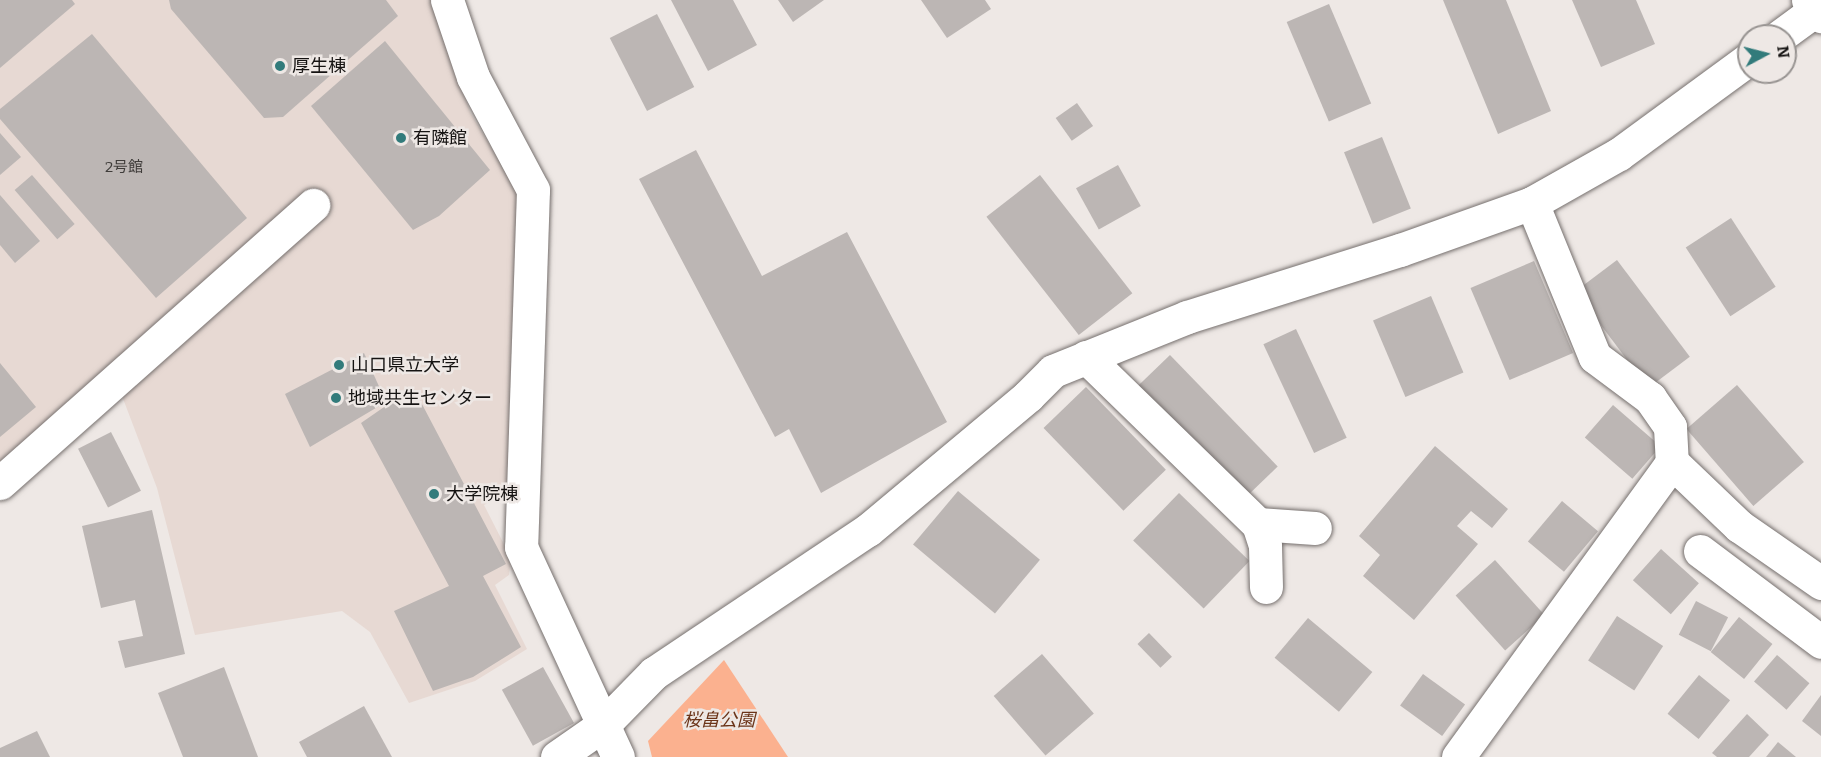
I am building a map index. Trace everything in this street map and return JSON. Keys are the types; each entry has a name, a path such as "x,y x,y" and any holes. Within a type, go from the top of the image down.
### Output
{"street":[{"path":"447,0 473,77 533,190 521,547 618,757"},
{"path":"1796,24 1817,8"},
{"path":"557,757 603,724 654,673 868,530 1028,396 1053,371 1187,317 1400,250 1532,202 1619,154 1737,68"},
{"path":"1458,757 1672,462 1670,427 1657,408 1595,357 1532,202"},
{"path":"0,483 313,205"},
{"path":"1086,357 1258,524 1265,546 1266,587"},
{"path":"1672,462 1740,526 1821,583"},
{"path":"1258,524 1315,528"},
{"path":"1700,551 1821,642"}],"shaded area":[{"name":"山口県立大学","path":"0,0 433,0 470,112 524,202 514,488 484,505 511,558 509,575 495,585 527,649 475,681 409,703 370,632 342,611 195,635 157,488 122,396 0,467"}],"green space":[{"name":"桜畠公園","path":"724,660 788,757 652,757 648,741"}],"building":[{"path":"0,0 72,0 75,4 0,68"},
{"name":"厚生棟","path":"169,0 386,0 398,16 283,117 264,118 171,9"},
{"path":"671,0 733,0 757,45 708,71"},
{"path":"778,0 824,0 793,22"},
{"path":"921,0 985,0 991,9 947,38"},
{"path":"1443,0 1506,0 1551,111 1498,134"},
{"path":"1572,0 1636,0 1655,44 1601,67"},
{"path":"1329,4 1371,103 1329,121 1287,22"},
{"path":"657,14 694,87 647,111 610,38"},
{"path":"92,34 247,218 156,298 0,119 0,109"},
{"name":"有隣館","path":"385,41 490,170 439,216 413,230 311,106"},
{"path":"1077,103 1093,126 1072,141 1056,118"},
{"path":"0,133 21,157 0,175"},
{"path":"1382,137 1411,208 1373,224 1344,152"},
{"path":"696,150 762,276 847,232 947,422 821,493 789,429 775,437 639,179"},
{"path":"1118,165 1141,206 1099,229 1076,188"},
{"path":"32,175 75,224 57,239 15,190"},
{"path":"1040,175 1132,293 1079,335 986,217"},
{"path":"0,195 40,241 15,263 0,245"},
{"path":"1731,218 1776,287 1730,316 1686,247"},
{"path":"1617,260 1690,357 1648,388 1575,291"},
{"path":"1534,261 1573,353 1510,380 1470,288"},
{"path":"1431,296 1463,372 1405,397 1373,321"},
{"path":"1296,329 1347,438 1314,453 1263,344"},
{"name":"地域共生センター","path":"364,353 386,402 310,447 285,394"},
{"path":"1170,355 1278,466 1246,497 1138,386"},
{"path":"0,363 36,407 0,437"},
{"path":"1737,385 1804,462 1753,506 1686,429"},
{"name":"大学院棟","path":"413,387 506,564 483,576 521,647 473,677 433,691 394,611 449,586 361,423"},
{"path":"1086,387 1166,470 1123,511 1044,428"},
{"path":"1613,405 1661,446 1632,479 1585,437"},
{"path":"111,432 141,491 108,508 78,449"},
{"path":"1435,446 1508,509 1492,528 1471,511 1457,526 1478,544 1414,620 1363,576 1380,555 1359,536"},
{"path":"958,491 1040,560 995,613 913,545"},
{"path":"1179,493 1249,561 1204,609 1133,540"},
{"path":"1562,501 1598,531 1564,572 1528,542"},
{"path":"152,510 185,654 125,668 118,641 143,636 135,600 101,608 82,526"},
{"path":"1661,549 1699,583 1671,614 1633,580"},
{"path":"1495,560 1545,615 1505,650 1456,595"},
{"path":"1696,601 1728,617 1711,651 1679,635"},
{"path":"1617,616 1663,646 1634,690 1588,660"},
{"path":"1739,617 1772,644 1744,679 1711,652"},
{"path":"1308,618 1372,672 1339,712 1275,658"},
{"path":"1149,633 1172,657 1160,668 1137,644"},
{"path":"1042,654 1094,714 1046,756 994,696"},
{"path":"1777,655 1809,683 1786,710 1754,681"},
{"path":"224,667 258,757 183,757 158,693"},
{"path":"543,667 574,723 533,746 502,690"},
{"path":"1423,674 1465,705 1442,736 1400,706"},
{"path":"1699,675 1730,700 1699,739 1668,714"},
{"path":"1821,695 1821,736 1802,721"},
{"path":"364,706 392,757 307,757 299,742"},
{"path":"1747,714 1769,735 1749,757 1717,757 1712,753"},
{"path":"37,731 50,757 0,757 0,748"},
{"path":"1778,742 1796,757 1766,757"}],"place":[{"name":"厚生棟","path":"280,66"},
{"name":"有隣館","path":"401,138"},
{"name":"山口県立大学","path":"339,365"},
{"name":"地域共生センター","path":"336,398"},
{"name":"大学院棟","path":"434,494"}]}
